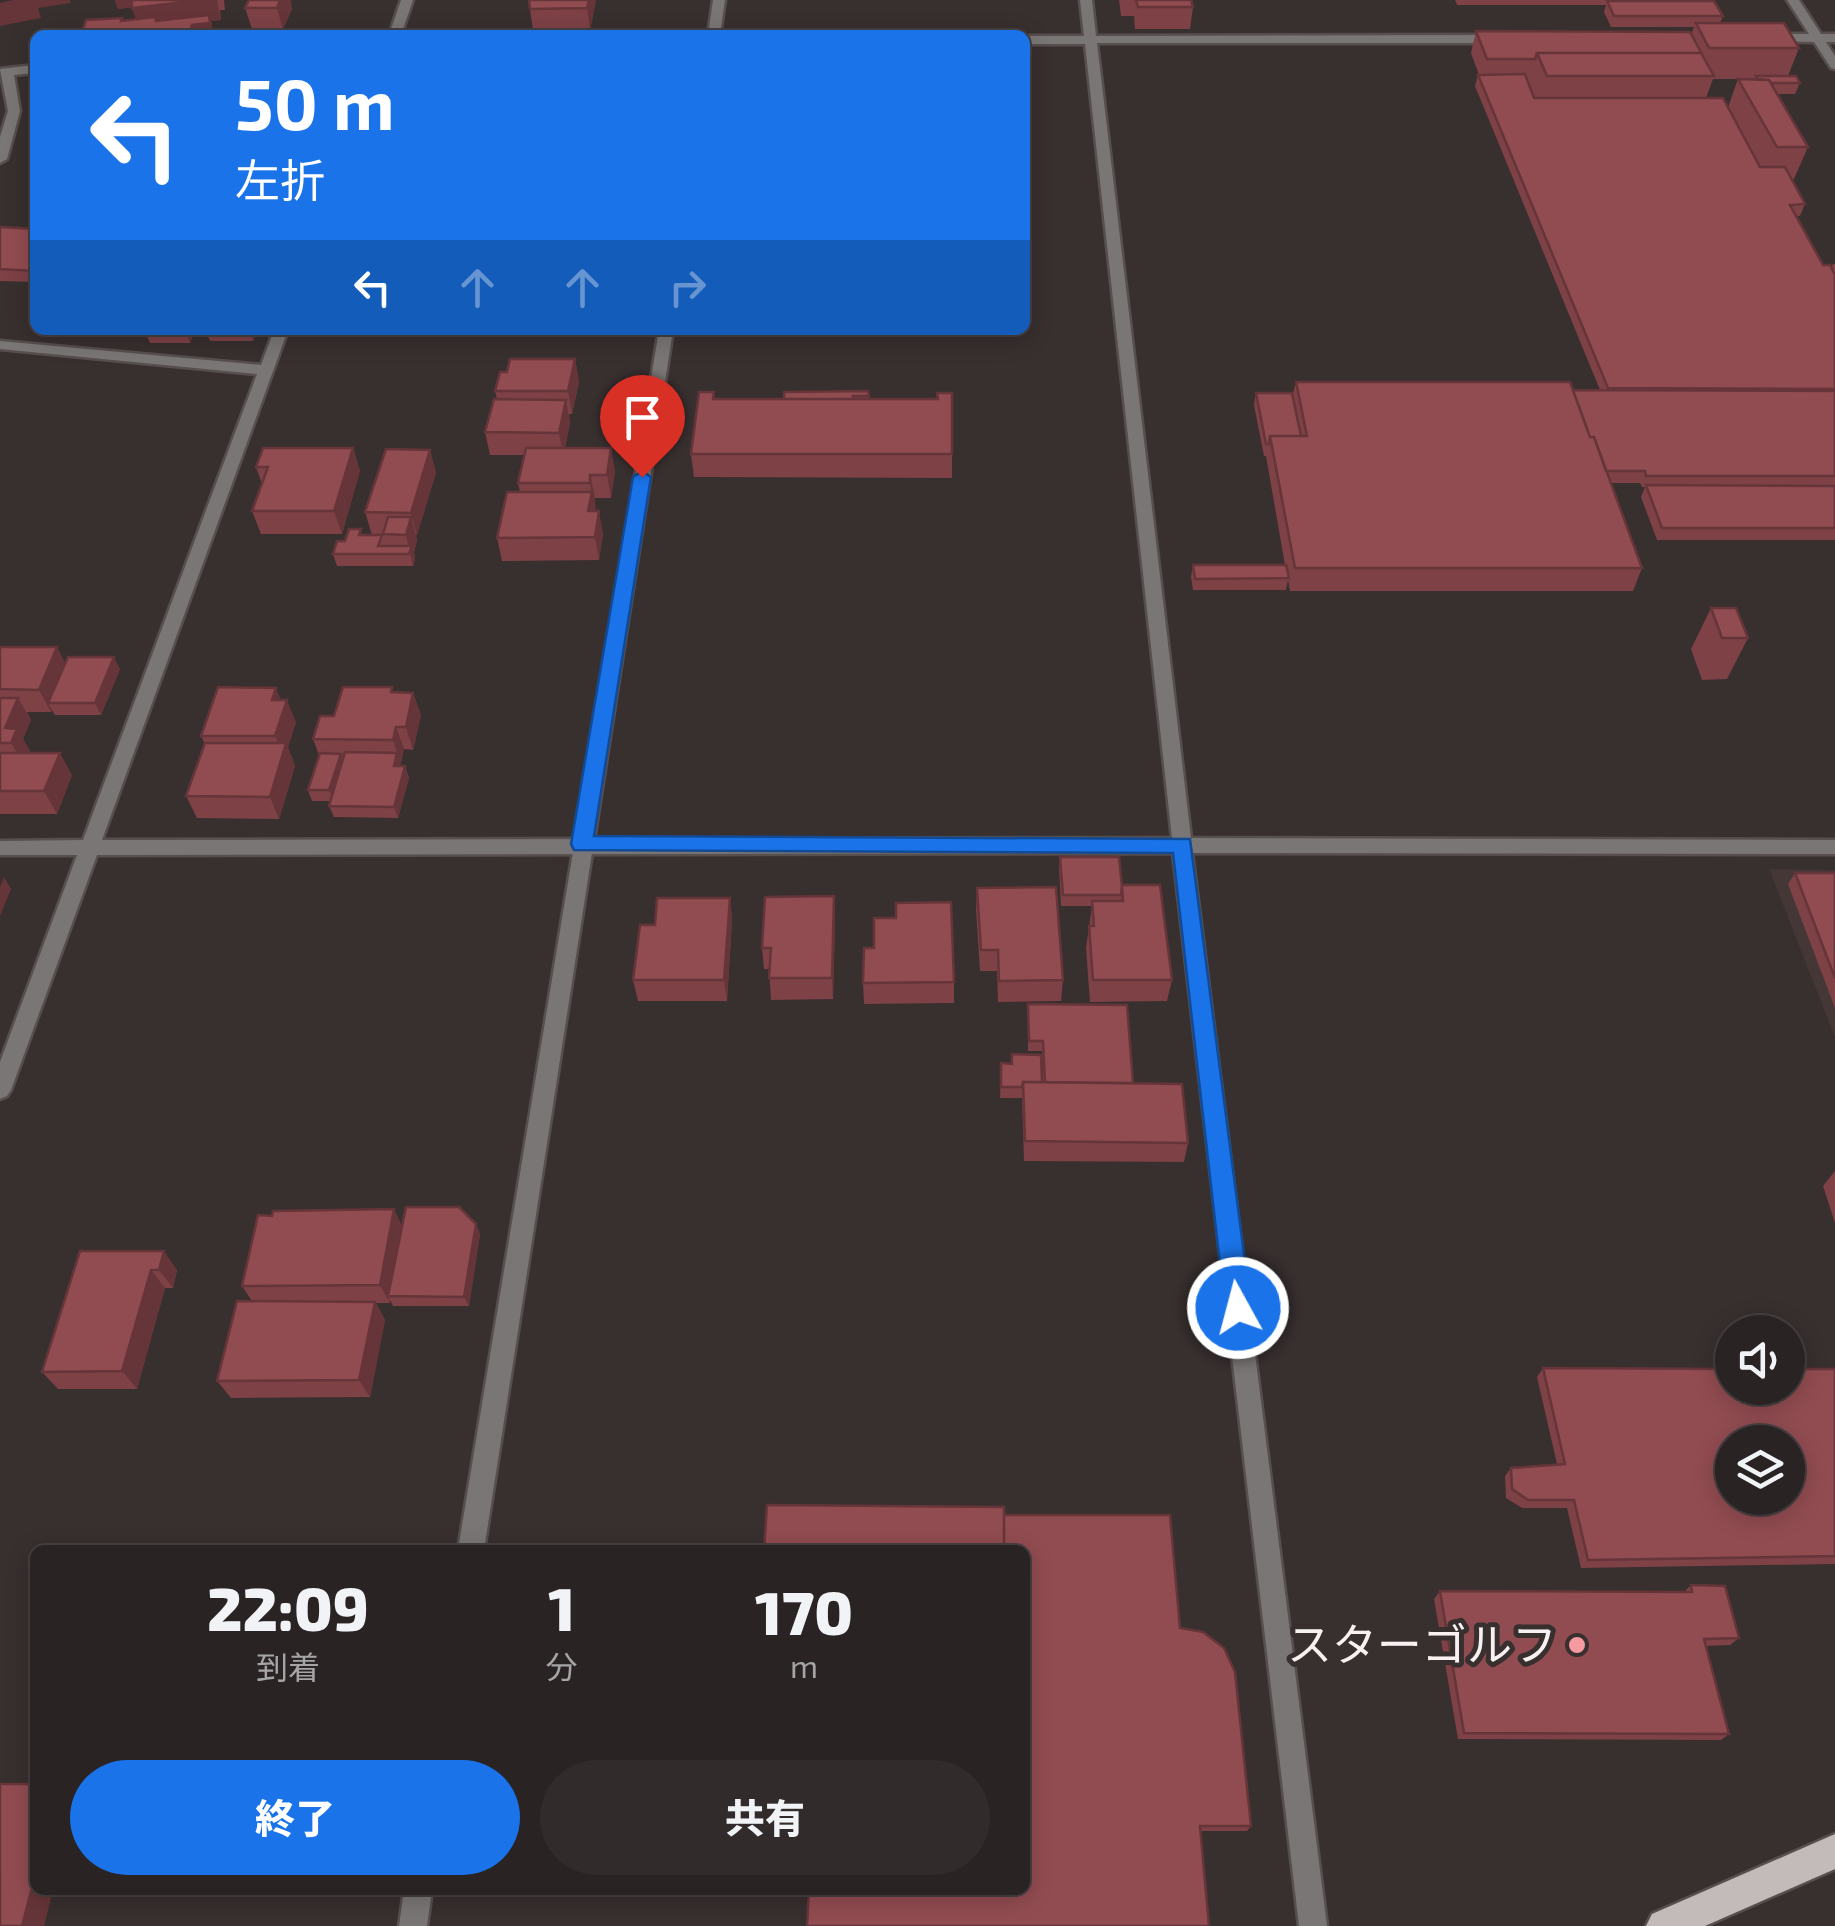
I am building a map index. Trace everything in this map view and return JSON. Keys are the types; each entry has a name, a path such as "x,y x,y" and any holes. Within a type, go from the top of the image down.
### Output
{"main road":[{"path":"1664,1926 1835,1851"}],"street":[{"path":"396,30 407,0"},
{"path":"715,30 719,0"},
{"path":"1086,0 1182,845 1313,1926"},
{"path":"1794,0 1835,65"},
{"path":"1759,38 1835,38"},
{"path":"1030,40 1504,39"},
{"path":"0,159 14,111 3,72 30,69"},
{"path":"0,1090 279,335"},
{"path":"473,1545 665,335"},
{"path":"0,345 266,370"},
{"path":"0,848 582,844 1835,847"},
{"path":"413,1926 417,1895"}],"shaded area":[{"path":"1769,869 1835,870 1835,1037"}],"building":[{"path":"132,0 201,0 132,8"},
{"path":"249,0 280,0 277,8 245,8"},
{"path":"529,0 589,0 587,8 530,9"},
{"path":"1136,0 1191,0 1193,7 1138,7"},
{"path":"1607,1 1714,1 1723,16 1614,16"},
{"path":"209,15 210,23 183,30 83,30 86,20 155,17 156,21"},
{"path":"1696,23 1784,23 1799,48 1709,48"},
{"path":"1476,31 1690,32 1703,56 1537,53 1535,59 1487,59"},
{"path":"1537,53 1701,53 1714,76 1547,76"},
{"path":"1525,74 1534,98 1723,98 1760,167 1785,167 1805,204 1790,205 1823,265 1830,265 1835,275 1835,389 1608,388 1478,75"},
{"path":"1756,76 1796,76 1800,83 1771,83"},
{"path":"1738,79 1769,80 1808,147 1777,147"},
{"path":"0,227 30,229 30,271 0,269"},
{"path":"510,359 575,359 568,391 495,391 500,372 507,372"},
{"path":"1296,382 1570,382 1642,568 1295,568 1270,436 1307,436"},
{"path":"1573,390 1835,391 1835,476 1646,476 1645,471 1606,471"},
{"path":"868,391 869,396 853,399 784,399 784,392"},
{"path":"699,392 714,392 713,399 938,399 937,393 952,393 952,454 691,454"},
{"path":"1256,393 1292,393 1301,436 1270,436 1266,444"},
{"path":"494,399 566,400 559,433 485,432"},
{"path":"263,448 353,448 334,511 252,511 268,467 256,467"},
{"path":"526,448 611,448 607,475 590,475 590,483 518,483"},
{"path":"386,449 430,450 411,513 365,512"},
{"path":"1646,485 1835,486 1835,528 1662,528"},
{"path":"507,492 592,492 588,511 599,511 595,537 497,538"},
{"path":"388,517 411,517 406,535 383,534"},
{"path":"349,529 361,529 359,535 382,535 378,546 412,546 409,554 333,554 337,541 345,541"},
{"path":"1193,565 1286,565 1289,578 1195,579"},
{"path":"1711,608 1736,608 1748,638 1722,638"},
{"path":"0,647 57,647 39,690 0,689"},
{"path":"68,657 114,657 95,703 48,703"},
{"path":"218,687 276,688 272,700 287,700 275,736 201,736"},
{"path":"343,687 392,687 391,692 413,693 406,727 396,727 393,740 313,739 320,716 334,716"},
{"path":"0,698 18,698 5,728 17,729 11,743 0,743"},
{"path":"205,743 286,743 270,797 186,796"},
{"path":"345,752 397,753 394,766 405,766 394,807 329,806"},
{"path":"0,753 60,753 44,791 0,791"},
{"path":"320,753 341,754 329,790 308,790"},
{"path":"1060,857 1119,857 1121,895 1063,895"},
{"path":"1795,873 1835,873 1835,978"},
{"path":"1122,885 1160,885 1172,980 1093,980 1089,926 1094,926 1092,901 1123,901"},
{"path":"1056,887 1063,980 999,981 998,950 981,950 977,888"},
{"path":"834,896 832,978 769,978 771,948 762,948 765,897"},
{"path":"657,898 730,898 724,980 633,980 640,925 655,925"},
{"path":"951,902 954,982 863,983 864,948 874,948 874,918 896,918 896,903"},
{"path":"1028,1004 1127,1005 1133,1083 1045,1082 1043,1041 1029,1041"},
{"path":"1012,1054 1041,1055 1042,1082 1001,1087 1001,1063 1012,1064"},
{"path":"1023,1082 1182,1084 1188,1143 1025,1141"},
{"path":"406,1207 459,1207 476,1224 464,1297 388,1296"},
{"path":"394,1209 380,1285 242,1286 258,1215 272,1216 273,1211"},
{"path":"80,1251 164,1251 159,1270 151,1270 122,1371 42,1372"},
{"path":"237,1301 375,1302 359,1380 217,1381"},
{"path":"1543,1368 1715,1369 1715,1405 1805,1405 1805,1369 1835,1369 1835,1556 1588,1560 1574,1500 1528,1500 1512,1489 1511,1468 1565,1464"},
{"path":"767,1505 1004,1507 1004,1545 764,1545"},
{"path":"1004,1515 1170,1515 1180,1628 1203,1632 1224,1648 1235,1672 1251,1826 1200,1826 1209,1926 807,1926 809,1895 1030,1895 1030,1545 1004,1545"},
{"path":"1691,1585 1725,1586 1739,1638 1704,1639 1729,1734 1464,1733 1440,1591 1692,1592"},
{"path":"0,1784 30,1784 30,1895 22,1926 0,1926"}],"place":[{"name":"スターゴルフ","path":"1577,1645"}],"route":[{"path":"642,477 582,844 1182,845 1238,1308"}]}
